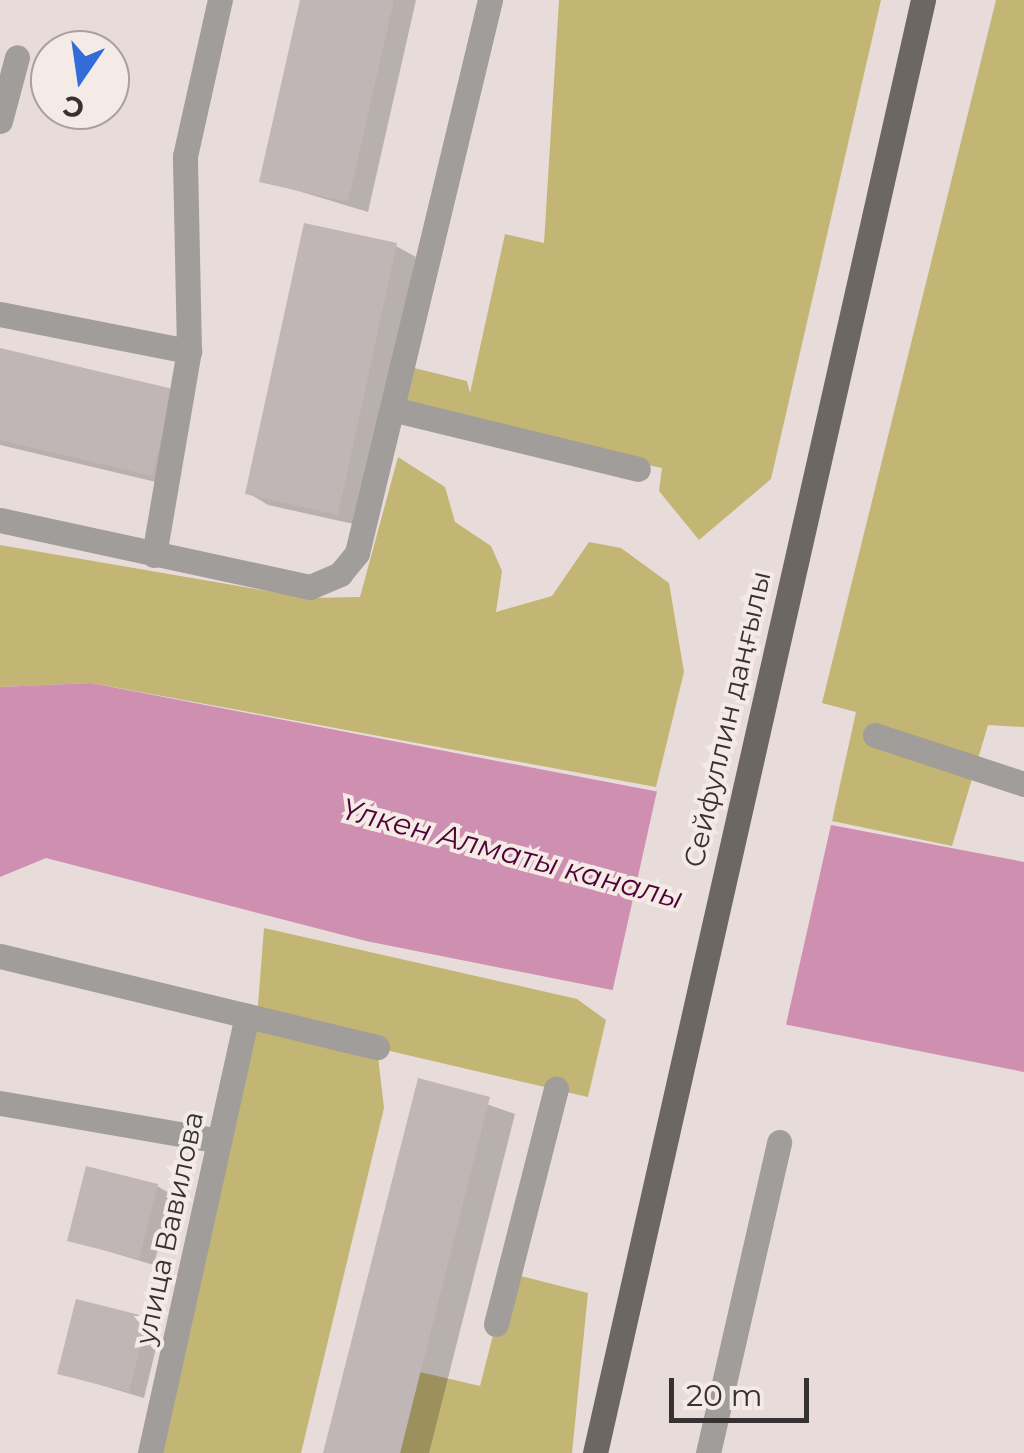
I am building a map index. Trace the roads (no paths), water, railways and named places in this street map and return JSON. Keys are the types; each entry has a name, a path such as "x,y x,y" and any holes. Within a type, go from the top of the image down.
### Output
{"main road":[{"name":"Сейфуллин даңғылы","path":"595,1453 764,690 923,0"}],"street":[{"path":"154,555 189,351 185,156 220,0"},
{"path":"0,520 310,586 340,574 357,553 490,0"},
{"path":"0,121 17,57"},
{"path":"0,314 189,351"},
{"path":"392,409 638,469"},
{"path":"875,734 1024,784"},
{"path":"0,956 377,1047"},
{"name":"улица Вавилова","path":"150,1453 247,1016"},
{"path":"496,1324 556,1089"},
{"path":"0,1102 219,1141"},
{"path":"708,1453 780,1142"}],"water":[{"name":"Үлкен Алматы каналы","path":"91,683 1024,862 1024,1072 366,941 46,858 0,877 0,687"}]}
